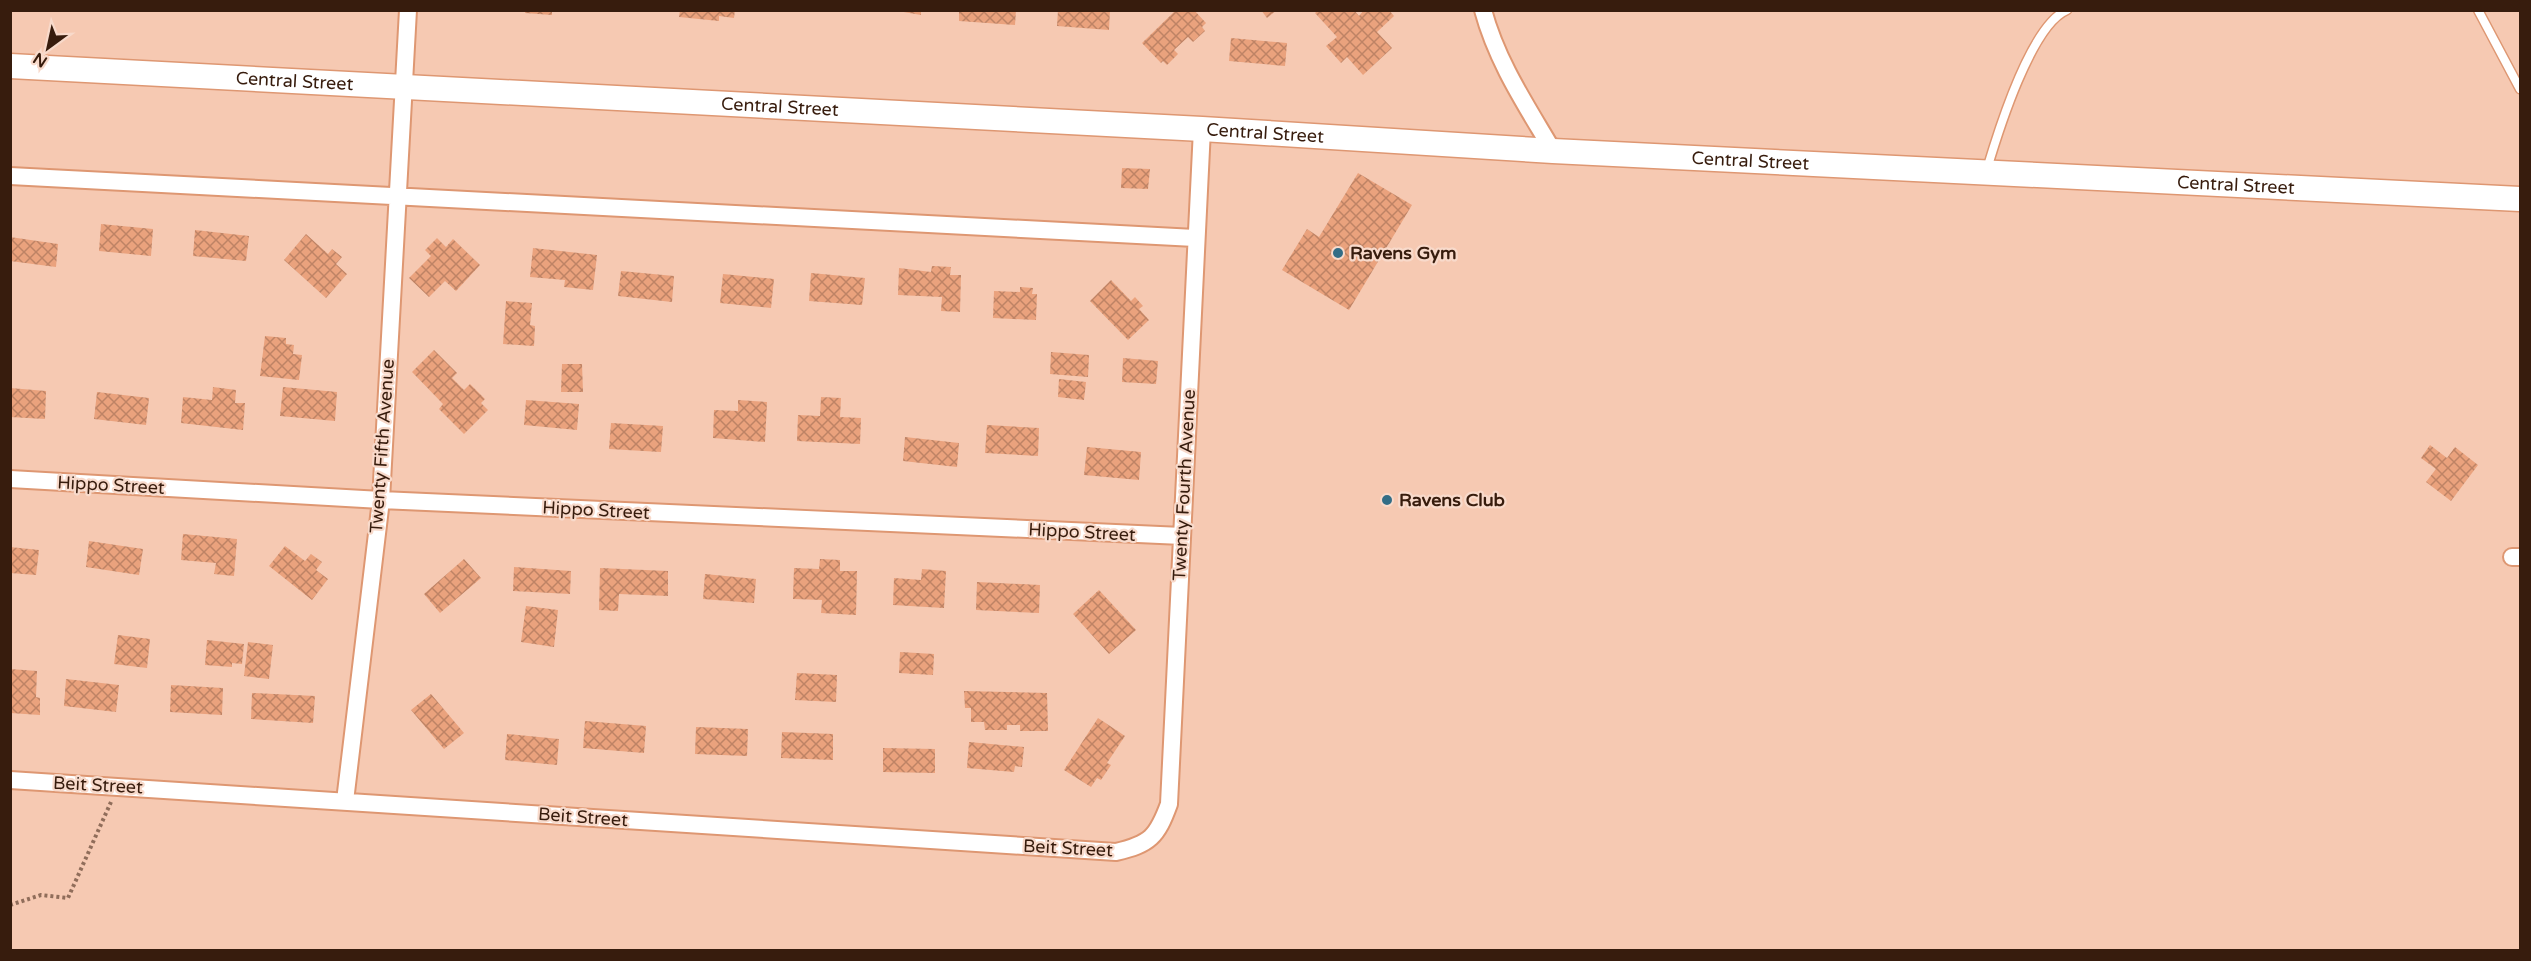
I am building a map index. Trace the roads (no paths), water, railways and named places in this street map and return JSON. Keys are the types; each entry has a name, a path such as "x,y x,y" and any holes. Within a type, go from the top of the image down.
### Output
{"street":[{"name":"Twenty Fifth Avenue","path":"345,801 381,500 408,10"},
{"path":"1483,10 1491,41 1504,68 1553,151"},
{"name":"Central Street","path":"10,66 404,89 1202,129 1553,151 2520,199"},
{"name":"Twenty Fourth Avenue","path":"1152,838 1162,823 1168,804 1202,129"},
{"path":"10,176 1195,238"},
{"name":"Hippo Street","path":"10,479 381,500 1182,536"},
{"name":"Beit Street","path":"10,780 1116,852 1137,847 1152,838"}],"lane":[{"path":"1986,173 2002,117 2042,33 2058,14 2067,10"},
{"path":"2478,10 2520,89"}],"place":[{"name":"Ravens Gym","path":"1338,253"},
{"name":"Ravens Club","path":"1387,500"}]}
